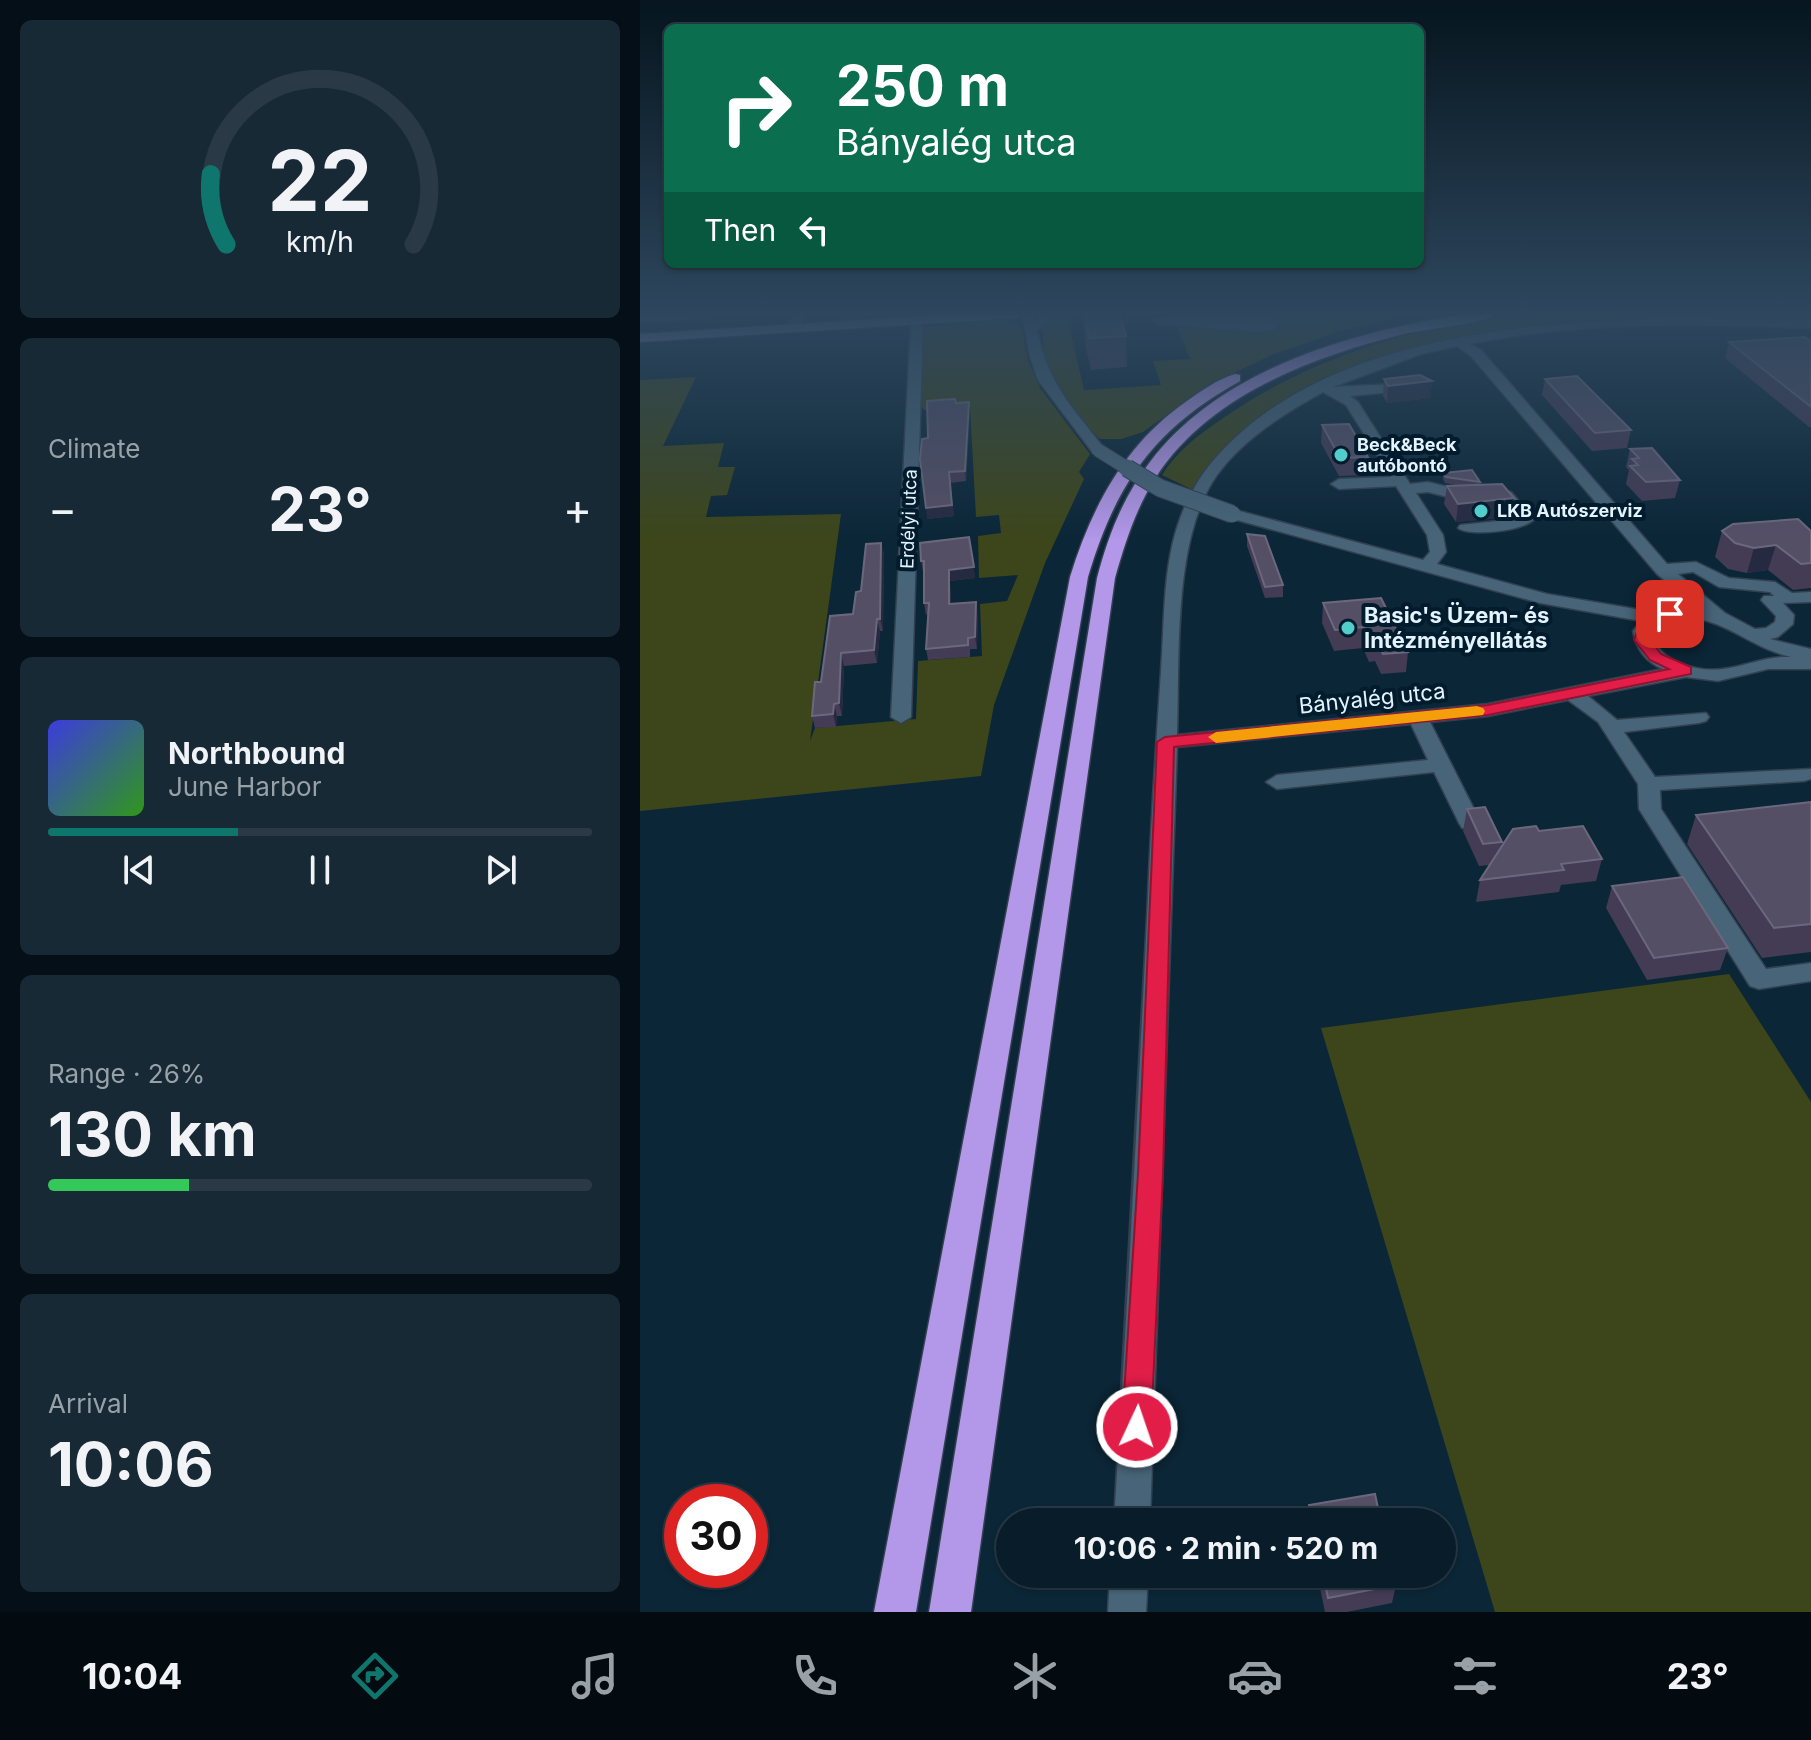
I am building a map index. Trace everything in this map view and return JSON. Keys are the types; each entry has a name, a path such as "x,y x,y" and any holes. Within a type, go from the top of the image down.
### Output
{"highway":[{"path":"895,1612 1079,577 1098,514 1114,484 1136,454 1171,421 1216,389"},
{"path":"950,1612 1106,578 1125,516 1144,482 1172,446 1211,412 1246,389"}],"street":[{"name":"Erdélyi utca","path":"901,717 912,503 913,389"},
{"path":"1052,389 1098,450 1160,488 1232,514 1546,599 1624,629 1644,644"},
{"path":"1133,1508 1151,1174 1165,742 1178,568 1188,520 1198,493 1221,461 1246,435 1291,403 1331,390 1362,389"},
{"path":"1371,389 1383,406"},
{"path":"1507,389 1663,570 1718,617 1811,655"},
{"path":"1331,390 1351,402 1365,434 1403,485 1438,543 1438,552 1427,566"},
{"path":"1339,484 1428,487 1464,496 1505,495 1526,519 1522,523 1466,528"},
{"path":"1663,570 1696,567 1725,583 1775,587 1788,599 1811,597"},
{"path":"1662,616 1663,570"},
{"path":"1546,599 1662,616 1718,617"},
{"path":"1760,636 1782,626 1785,620 1780,608 1770,600"},
{"name":"Bányalég utca","path":"1578,693 1627,668 1644,644 1646,624 1662,616"},
{"path":"1760,636 1811,641"},
{"path":"1754,666 1760,658 1760,636"},
{"name":"Bányalég utca","path":"1644,644 1656,657 1685,671 1717,675 1744,671 1754,666 1811,663"},
{"name":"Bányalég utca","path":"1165,742 1521,705 1685,671"},
{"path":"1578,693 1605,718 1649,784 1650,809 1759,979 1811,972"},
{"path":"1418,717 1470,823"},
{"path":"1610,727 1699,717"},
{"path":"1277,782 1441,765"},
{"path":"1649,784 1804,774"},
{"path":"1127,1612 1128,1588"}],"green space":[{"path":"640,389 690,389 663,446 724,443 718,467 735,467 727,495 711,496 706,517 841,514 810,741 815,728 916,719 918,661 982,656 980,604 1007,601 1018,575 979,578 978,536 1001,533 999,515 976,517 970,407 924,410 920,404 920,389 1041,389 1090,454 1079,472 1084,479 1045,563 994,705 981,776 640,811"},
{"path":"1056,389 1202,389 1143,432 1121,439 1100,439"},
{"path":"1271,389 1304,389 1280,401 1226,446 1193,490 1162,475 1188,445"},
{"path":"1729,974 1811,1102 1811,1612 1495,1612 1321,1028"}],"building":[{"path":"1554,389 1590,389 1631,430 1595,433"},
{"path":"1789,389 1811,389 1811,407"},
{"path":"955,399 956,403 969,402 965,471 949,472 952,505 926,508 920,459 922,439 928,438 927,401"},
{"path":"1349,424 1368,457 1340,458 1322,425"},
{"path":"1652,448 1680,480 1646,482 1630,466 1638,465 1632,459 1639,458 1630,449"},
{"path":"1472,470 1480,482 1446,477 1443,473"},
{"path":"1502,484 1514,498 1458,504 1447,486"},
{"path":"1798,519 1811,531 1811,563 1801,564 1776,545 1754,548 1735,543 1722,531 1733,524"},
{"path":"1247,534 1265,536 1283,585 1265,587"},
{"path":"969,537 974,567 949,570 949,604 976,602 975,637 968,638 968,645 926,649 929,603 924,603 924,561 921,561 920,543"},
{"path":"881,543 880,619 877,619 874,650 841,653 839,703 834,704 833,714 812,716 815,682 821,682 830,616 853,614 856,592 861,591 866,544"},
{"path":"1381,598 1408,652 1383,654 1377,641 1371,641 1364,627 1335,630 1323,603"},
{"path":"1811,802 1811,924 1774,928 1696,815"},
{"path":"1485,807 1502,842 1483,844 1467,809"},
{"path":"1536,826 1539,831 1583,826 1602,859 1561,864 1564,870 1480,880 1513,829"},
{"path":"1683,877 1728,948 1654,958 1612,886"},
{"path":"1375,1494 1378,1508 1310,1508 1309,1505"},
{"path":"1326,1588 1380,1588 1328,1598"}],"slow traffic":[{"path":"1216,737 1477,711"}],"place":[{"name":"Beck&Beck autóbontó","path":"1341,455"},
{"name":"LKB Autószerviz","path":"1481,511"},
{"name":"Basic's Üzem- és Intézményellátás","path":"1348,628"}],"route":[{"path":"1137,1427 1151,1174 1165,742 1488,710 1685,671 1656,657 1642,640 1646,624 1670,614"}]}
